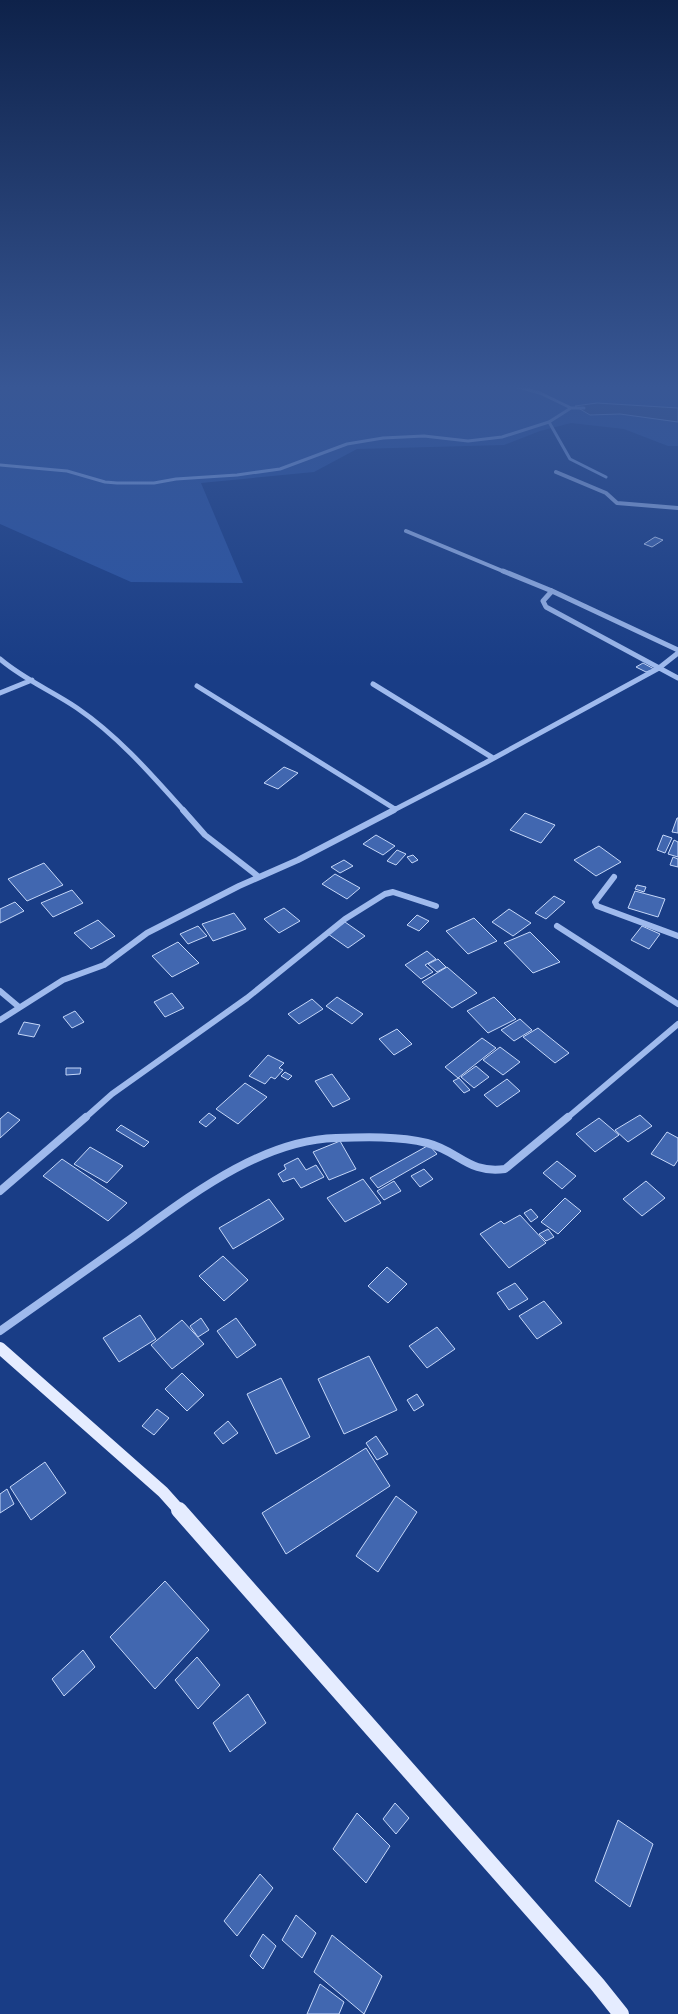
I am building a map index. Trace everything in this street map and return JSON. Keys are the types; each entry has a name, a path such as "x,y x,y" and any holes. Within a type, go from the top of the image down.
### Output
{"main road":[{"path":"0,1348 163,1492 581,1966 620,2014"}],"street":[{"path":"573,479 606,493 613,502 678,508"},
{"path":"0,1020 63,980 104,965 117,957 147,932 259,877 298,860 493,758 659,668 678,652 552,590 406,531"},
{"path":"552,590 544,601 546,607 678,678"},
{"path":"0,659 14,671 32,680 77,708 134,754 205,835 259,877"},
{"path":"0,693 32,680"},
{"path":"373,684 493,758"},
{"path":"197,686 395,809"},
{"path":"614,877 595,902 597,906 678,936"},
{"path":"0,1191 112,1094 247,998 344,919 385,894 393,892 436,906"},
{"path":"557,926 678,1004"},
{"path":"0,991 19,1007"},
{"path":"0,1331 196,1193 268,1153 294,1144 334,1138 406,1140 428,1144 480,1170 494,1172 505,1169 678,1024"}],"shaded area":[{"path":"0,479 242,479 201,483 243,583 131,582 0,524"}],"building":[{"path":"655,537 663,540 652,547 644,544"},
{"path":"643,663 654,669 646,672 636,667"},
{"path":"284,767 298,773 278,789 264,783"},
{"path":"525,813 555,825 541,843 510,830"},
{"path":"678,818 678,833 672,832"},
{"path":"376,835 395,846 383,855 363,844"},
{"path":"663,835 672,838 665,853 657,850"},
{"path":"674,840 678,842 678,857 668,854"},
{"path":"599,846 621,862 596,876 574,860"},
{"path":"397,850 406,854 396,865 387,861"},
{"path":"413,855 418,860 412,863 407,857"},
{"path":"673,857 678,859 678,867 670,865"},
{"path":"344,860 353,866 340,873 331,867"},
{"path":"44,863 63,885 27,901 8,879"},
{"path":"335,874 360,888 347,899 322,884"},
{"path":"637,885 646,887 644,892 635,889"},
{"path":"72,890 83,903 53,917 41,903"},
{"path":"635,891 665,899 658,917 628,908"},
{"path":"554,896 565,902 546,919 535,913"},
{"path":"15,902 24,911 0,923 0,909"},
{"path":"284,908 300,921 279,933 264,919"},
{"path":"509,909 531,923 513,936 492,922"},
{"path":"234,913 246,929 213,941 202,924"},
{"path":"417,915 429,921 419,931 407,925"},
{"path":"474,918 497,941 468,954 446,931"},
{"path":"98,920 115,936 91,949 74,933"},
{"path":"345,922 365,936 348,948 328,934"},
{"path":"198,926 207,936 188,944 180,934"},
{"path":"642,926 660,934 649,949 631,940"},
{"path":"530,932 560,962 533,973 504,943"},
{"path":"178,942 199,963 172,977 152,956"},
{"path":"427,951 436,959 425,965 433,972 421,979 405,965"},
{"path":"438,959 446,967 437,972 428,964"},
{"path":"447,967 477,993 452,1008 422,982"},
{"path":"172,993 184,1008 165,1017 154,1002"},
{"path":"337,997 363,1014 352,1024 326,1006"},
{"path":"494,997 516,1019 488,1033 467,1011"},
{"path":"312,999 323,1009 299,1024 288,1014"},
{"path":"75,1011 84,1022 72,1028 63,1017"},
{"path":"520,1019 532,1030 514,1041 501,1030"},
{"path":"24,1022 40,1025 34,1037 18,1034"},
{"path":"538,1028 569,1053 555,1063 523,1037"},
{"path":"397,1029 412,1044 394,1055 379,1039"},
{"path":"482,1038 496,1048 458,1078 445,1067"},
{"path":"500,1047 520,1062 503,1075 483,1060"},
{"path":"268,1055 284,1063 279,1068 283,1070 275,1079 271,1077 265,1084 249,1076"},
{"path":"476,1066 489,1077 474,1088 461,1077"},
{"path":"66,1068 81,1068 80,1074 66,1075"},
{"path":"285,1072 292,1076 288,1080 281,1076"},
{"path":"332,1074 350,1099 333,1107 315,1081"},
{"path":"459,1078 470,1090 464,1093 453,1081"},
{"path":"507,1079 520,1091 497,1107 484,1095"},
{"path":"245,1083 267,1097 238,1124 216,1109"},
{"path":"8,1112 20,1120 0,1138 0,1119"},
{"path":"209,1113 216,1118 206,1127 199,1122"},
{"path":"640,1115 652,1126 628,1142 615,1130"},
{"path":"599,1118 619,1135 595,1152 576,1134"},
{"path":"121,1125 149,1142 144,1147 116,1130"},
{"path":"667,1132 678,1138 678,1160 674,1166 651,1154"},
{"path":"340,1141 356,1169 329,1180 313,1152"},
{"path":"429,1145 437,1154 378,1188 370,1178"},
{"path":"90,1147 123,1166 107,1183 74,1164"},
{"path":"298,1158 306,1170 316,1165 324,1177 301,1188 294,1178 283,1182 278,1174 286,1169 284,1165"},
{"path":"62,1159 127,1203 108,1221 43,1176"},
{"path":"557,1161 576,1176 562,1189 543,1173"},
{"path":"424,1169 433,1179 420,1187 411,1176"},
{"path":"363,1179 381,1203 345,1222 327,1198"},
{"path":"394,1181 401,1191 384,1200 377,1191"},
{"path":"646,1181 665,1198 642,1216 623,1199"},
{"path":"565,1198 581,1211 558,1234 541,1222"},
{"path":"269,1199 284,1219 233,1249 219,1228"},
{"path":"531,1209 538,1217 531,1222 524,1213"},
{"path":"520,1215 546,1243 509,1268 480,1234 501,1221 504,1224"},
{"path":"548,1229 554,1237 546,1241 539,1234"},
{"path":"223,1256 248,1280 224,1301 199,1276"},
{"path":"387,1267 407,1284 388,1303 368,1286"},
{"path":"515,1283 528,1299 509,1310 497,1293"},
{"path":"544,1301 562,1323 537,1339 519,1316"},
{"path":"140,1315 156,1339 119,1362 103,1338"},
{"path":"201,1318 209,1330 198,1337 190,1326"},
{"path":"236,1318 256,1345 237,1358 217,1331"},
{"path":"182,1320 204,1344 172,1369 151,1345"},
{"path":"437,1327 455,1349 427,1368 409,1346"},
{"path":"369,1356 397,1410 344,1434 318,1379"},
{"path":"182,1373 204,1395 187,1411 165,1389"},
{"path":"281,1378 310,1437 276,1454 247,1394"},
{"path":"417,1394 424,1405 414,1411 407,1400"},
{"path":"157,1409 169,1418 154,1435 142,1426"},
{"path":"228,1421 238,1433 223,1444 214,1433"},
{"path":"376,1436 388,1454 377,1460 366,1443"},
{"path":"366,1448 390,1486 286,1554 262,1513"},
{"path":"45,1462 66,1493 31,1520 10,1487"},
{"path":"7,1489 14,1504 0,1513 0,1494"},
{"path":"396,1496 417,1512 378,1572 356,1556"},
{"path":"165,1581 209,1630 155,1689 110,1637"},
{"path":"83,1650 95,1667 64,1696 52,1679"},
{"path":"197,1657 220,1685 198,1709 175,1680"},
{"path":"248,1694 266,1723 230,1752 213,1723"},
{"path":"395,1803 409,1818 396,1834 383,1819"},
{"path":"357,1813 390,1846 366,1883 333,1849"},
{"path":"618,1820 653,1844 630,1907 595,1881"},
{"path":"260,1874 273,1888 237,1936 224,1921"},
{"path":"296,1915 316,1933 302,1958 282,1940"},
{"path":"263,1934 276,1946 263,1969 250,1956"},
{"path":"332,1935 382,1976 364,2014 314,1972"},
{"path":"320,1984 344,2002 339,2014 307,2014"}],"waterway":[{"path":"95,479 117,483 154,483 176,479"}]}
